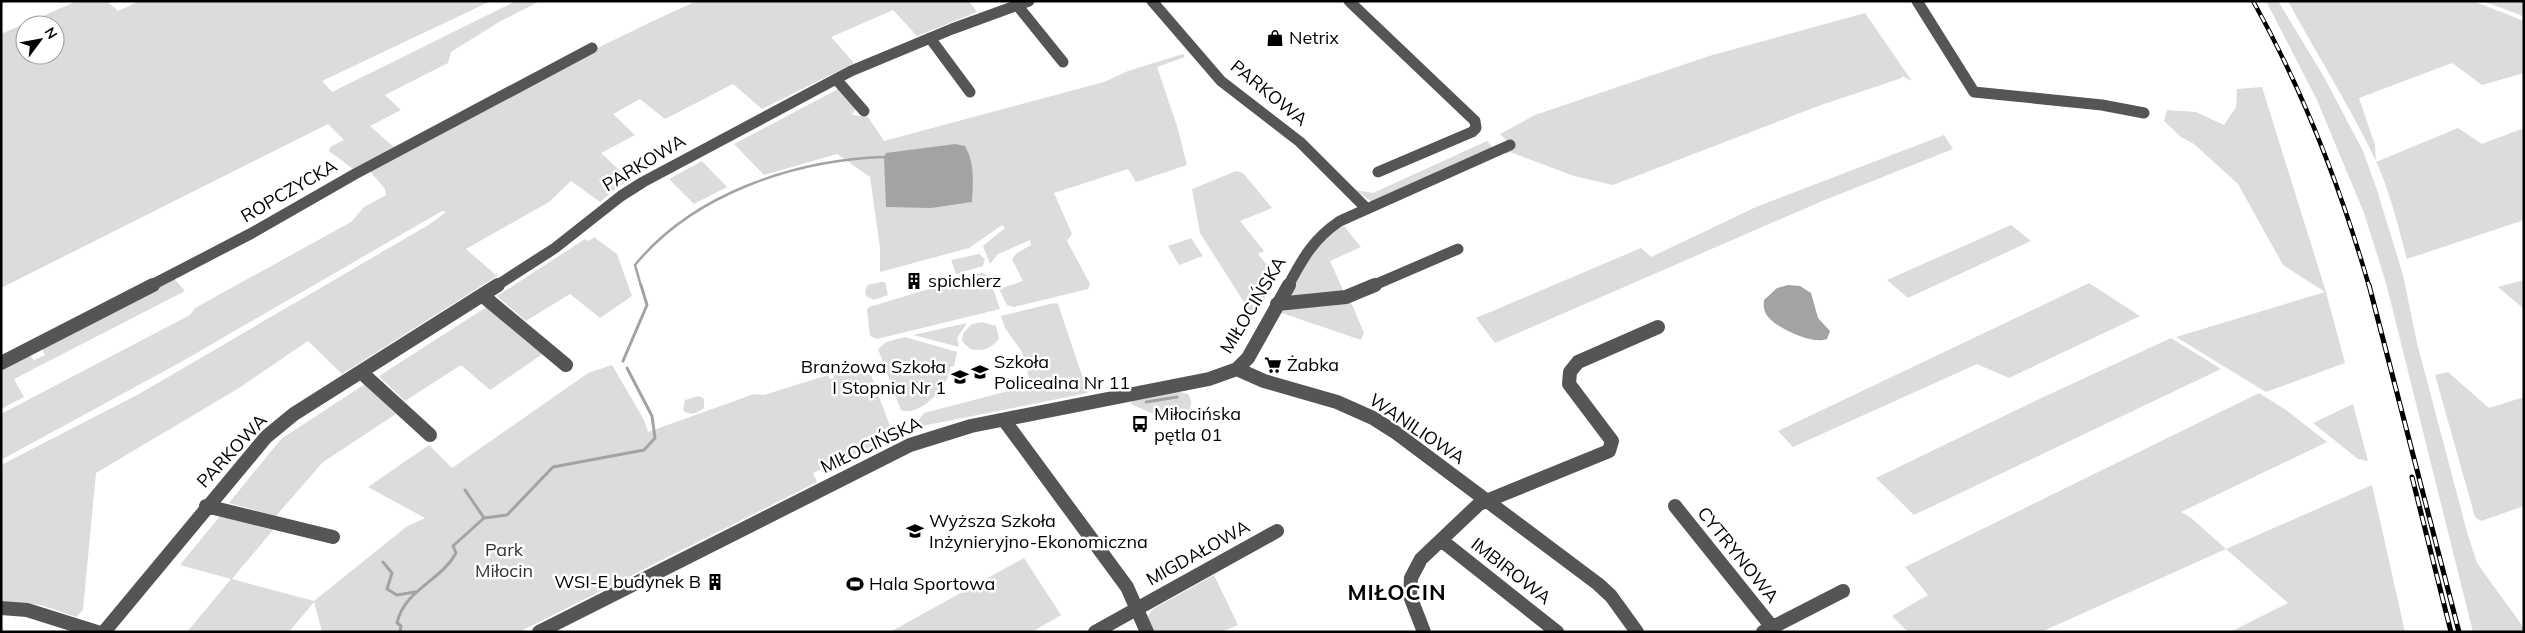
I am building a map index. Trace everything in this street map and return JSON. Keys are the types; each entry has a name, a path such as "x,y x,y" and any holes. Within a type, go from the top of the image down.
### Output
{"street":[{"name":"PARKOWA","path":"104,632 206,506 266,437 294,414 555,248 621,196 643,182 836,79 930,38 1030,1"},
{"name":"PARKOWA","path":"1152,1 1222,81 1300,142 1367,209"},
{"path":"1349,1 1476,121 1476,128 1472,132 1378,172"},
{"path":"1917,1 1974,92 2102,105 2144,113"},
{"path":"1017,6 1063,62"},
{"path":"930,38 970,92"},
{"name":"ROPCZYCKA","path":"1,363 252,233 355,174 592,48"},
{"path":"836,79 864,111"},
{"name":"MIŁOCIŃSKA","path":"544,631 901,449 942,434 1209,379 1237,369 1248,358 1309,248 1322,232 1367,209 1510,145"},
{"path":"1277,304 1346,297 1458,249"},
{"path":"482,295 566,365"},
{"path":"1424,632 1410,601 1409,581 1421,559 1479,504 1609,451 1612,441 1569,384 1570,372 1578,362 1658,327"},
{"name":"WANILIOWA","path":"1237,369 1266,381 1365,413 1401,436 1598,584 1611,596 1637,632"},
{"path":"361,372 430,435"},
{"name":"MIGDAŁOWA","path":"1004,420 1127,587 1138,608 1147,632"},
{"name":"PARKOWA","path":"206,506 333,537"},
{"name":"CYTRYNOWA","path":"1675,506 1767,629 1843,591"},
{"name":"MIGDAŁOWA","path":"1095,632 1277,531"},
{"name":"IMBIROWA","path":"1440,540 1557,632"},
{"path":"1,608 28,610 97,632"}],"green space":[{"path":"77,1 111,1 109,3 118,11 140,1 491,1 322,81 332,92 516,1 540,1 499,22 451,52 448,63 385,95 401,110 370,126 396,149 356,171 329,151 330,147 344,140 328,124 1,288 1,34 15,28 15,65 65,65 65,15 45,15"},
{"path":"697,1 969,1 977,12 917,36 893,10 831,37 854,63 762,109 733,84 665,119 640,99 613,114 635,135 601,153 630,180 600,202 571,181 549,202 466,249 497,276 342,374 308,341 239,388 96,473 83,610 76,617 41,605 1,601 1,465 139,394 430,224 446,212 442,211 181,362 1,460 1,414 190,315 195,308 351,222 364,207 386,195 385,189 368,169 613,40"},
{"path":"2266,1 2278,1 2324,77 2363,151 2403,275 2417,343 2477,563 2524,628 2524,632 2473,632 2386,283 2364,213 2317,100"},
{"path":"2288,1 2473,1 2524,21 2524,73 2482,85 2452,63 2359,98 2375,145 2376,161"},
{"path":"2482,1 2524,1 2524,17 2518,14"},
{"path":"1865,13 1912,81 1902,76 1902,78 1821,105 1613,185 1574,176 1510,152 1506,154 1503,151 1512,146 1500,134 1535,115 1709,56"},
{"path":"1183,54 1185,57 1157,67 1177,126 1187,165 1136,182 1128,169 1054,193 1072,234 1067,241 1090,284 1088,289 1014,307 1007,305 999,289 1023,281 1012,259 1017,253 1031,245 1030,240 998,254 990,264 983,246 1005,228 1002,225 969,248 880,272 880,248 870,177 837,154 764,175 734,144 840,88 856,107 852,115 868,117 884,141 1104,82 1128,71"},
{"path":"2262,87 2326,292 2345,363 2266,392 2176,337 2325,292 2283,265 2238,184 2194,144 2181,137 2164,121 2167,110 2196,112 2224,125 2236,107 2237,89"},
{"path":"2458,128 2482,144 2524,128 2524,220 2407,259 2390,197 2376,162"},
{"path":"1944,135 1953,149 1820,202 1495,343 1476,318 1641,248 1651,257 1756,207"},
{"path":"1487,141 1494,149 1372,202 1355,190 1373,193"},
{"path":"702,161 727,187 694,204 669,179"},
{"path":"1236,171 1243,173 1272,208 1240,221 1264,251 1258,254 1277,277 1254,318 1200,233 1192,189"},
{"path":"2011,225 2031,241 1908,298 1887,280"},
{"path":"1344,226 1361,247 1330,261 1345,294 1299,299 1290,295 1298,275 1318,247"},
{"path":"594,237 617,254 632,296 600,318 570,294 526,321 497,296 585,239 589,241"},
{"path":"1191,238 1203,256 1179,265 1168,246"},
{"path":"979,254 985,259 983,266 956,274 951,260"},
{"path":"982,273 989,276 1000,309 877,339 870,336 867,310 869,307"},
{"path":"172,276 185,291 14,379 24,397 1,409 1,365 27,352 34,360 45,355 40,344"},
{"path":"2524,280 2524,309 2498,287"},
{"path":"885,282 888,295 874,300 866,296 865,291 868,285"},
{"path":"2089,283 2140,316 2009,378 1977,364 1793,447 1778,431"},
{"path":"1350,300 1364,333 1361,340 1279,312 1281,309"},
{"path":"1054,303 1058,304 1088,393 912,428 924,413 1031,385 1022,352 1005,328 1001,316"},
{"path":"488,306 544,353 490,390 461,365 405,401 379,376"},
{"path":"982,322 996,326 999,338 986,349 970,349 962,341 963,333 972,324"},
{"path":"967,323 957,338 959,347 913,335"},
{"path":"905,337 957,352 954,366 950,367 949,374 940,391 925,405 909,411 901,410 878,349 886,342"},
{"path":"2171,338 2221,369 1914,515 1876,478 2037,400"},
{"name":"Park Miłocin","path":"864,364 868,367 894,437 813,473 817,482 519,632 322,632 314,602 289,632 187,632 231,579 180,565 220,516 273,530 232,579 314,601 406,527 425,518 368,487 429,445 452,468 588,373 612,365 644,420 648,432 754,394 764,395 828,375 830,379 834,378 833,374"},
{"path":"2448,372 2489,408 2524,397 2524,506 2481,521 2475,517 2435,375"},
{"path":"365,384 396,414 323,462 276,516 229,503 281,439"},
{"path":"1176,391 1188,394 1191,400 1190,409 1183,417 1163,418 1131,404 1132,400"},
{"path":"2259,393 2286,410 2327,442 2181,512 2190,517 2226,549 2041,632 1908,632 1892,616 1928,595 1905,567"},
{"path":"699,396 704,399 704,408 694,414 683,410 685,400"},
{"path":"2353,404 2368,461 2358,459 2313,423"},
{"path":"2372,485 2405,632 2230,632 2288,603 2226,549"},
{"path":"1024,558 1061,615 1032,632 890,632"},
{"path":"1214,575 1238,625 1221,632 1152,632 1147,618 1153,609"}],"shaded area":[{"path":"955,144 965,146 968,153 973,173 972,202 931,208 886,207 884,157 886,153"},
{"path":"1788,285 1800,286 1811,293 1818,318 1830,331 1827,339 1813,340 1797,335 1780,327 1767,316 1764,309 1764,300 1777,288"}],"waterway":[{"path":"641,286 635,265 659,240 686,219 716,200 748,185 815,165 884,157"},
{"path":"623,361 647,305 641,285"},
{"path":"484,518 507,515 553,467 644,450 655,438 652,416 627,368"},
{"path":"1146,402 1177,397"},
{"path":"465,490 484,518"},
{"path":"400,632 401,626 397,623 407,602 449,563 456,553 453,546 484,518"},
{"path":"383,562 392,573 387,589 397,595 415,592"}],"railway":[{"path":"2253,1 2289,70 2319,140 2346,212 2369,286"},
{"path":"2369,285 2459,632"},
{"path":"2412,477 2451,632"}],"place":[{"name":"Netrix","path":"1275,38"},
{"name":"spichlerz","path":"914,281"},
{"name":"Żabka","path":"1273,365"},
{"name":"Szkoła Policealna Nr 11","path":"980,372"},
{"name":"Branżowa Szkoła I Stopnia Nr 1","path":"960,377"},
{"name":"Miłocińska pętla 01","path":"1140,424"},
{"name":"Wyższa Szkoła Inżynieryjno-Ekonomiczna","path":"915,531"},
{"name":"WSI-E budynek B","path":"715,582"},
{"name":"Hala Sportowa","path":"855,584"}],"district":[{"name":"MIŁOCIN","path":"1397,592"}]}
